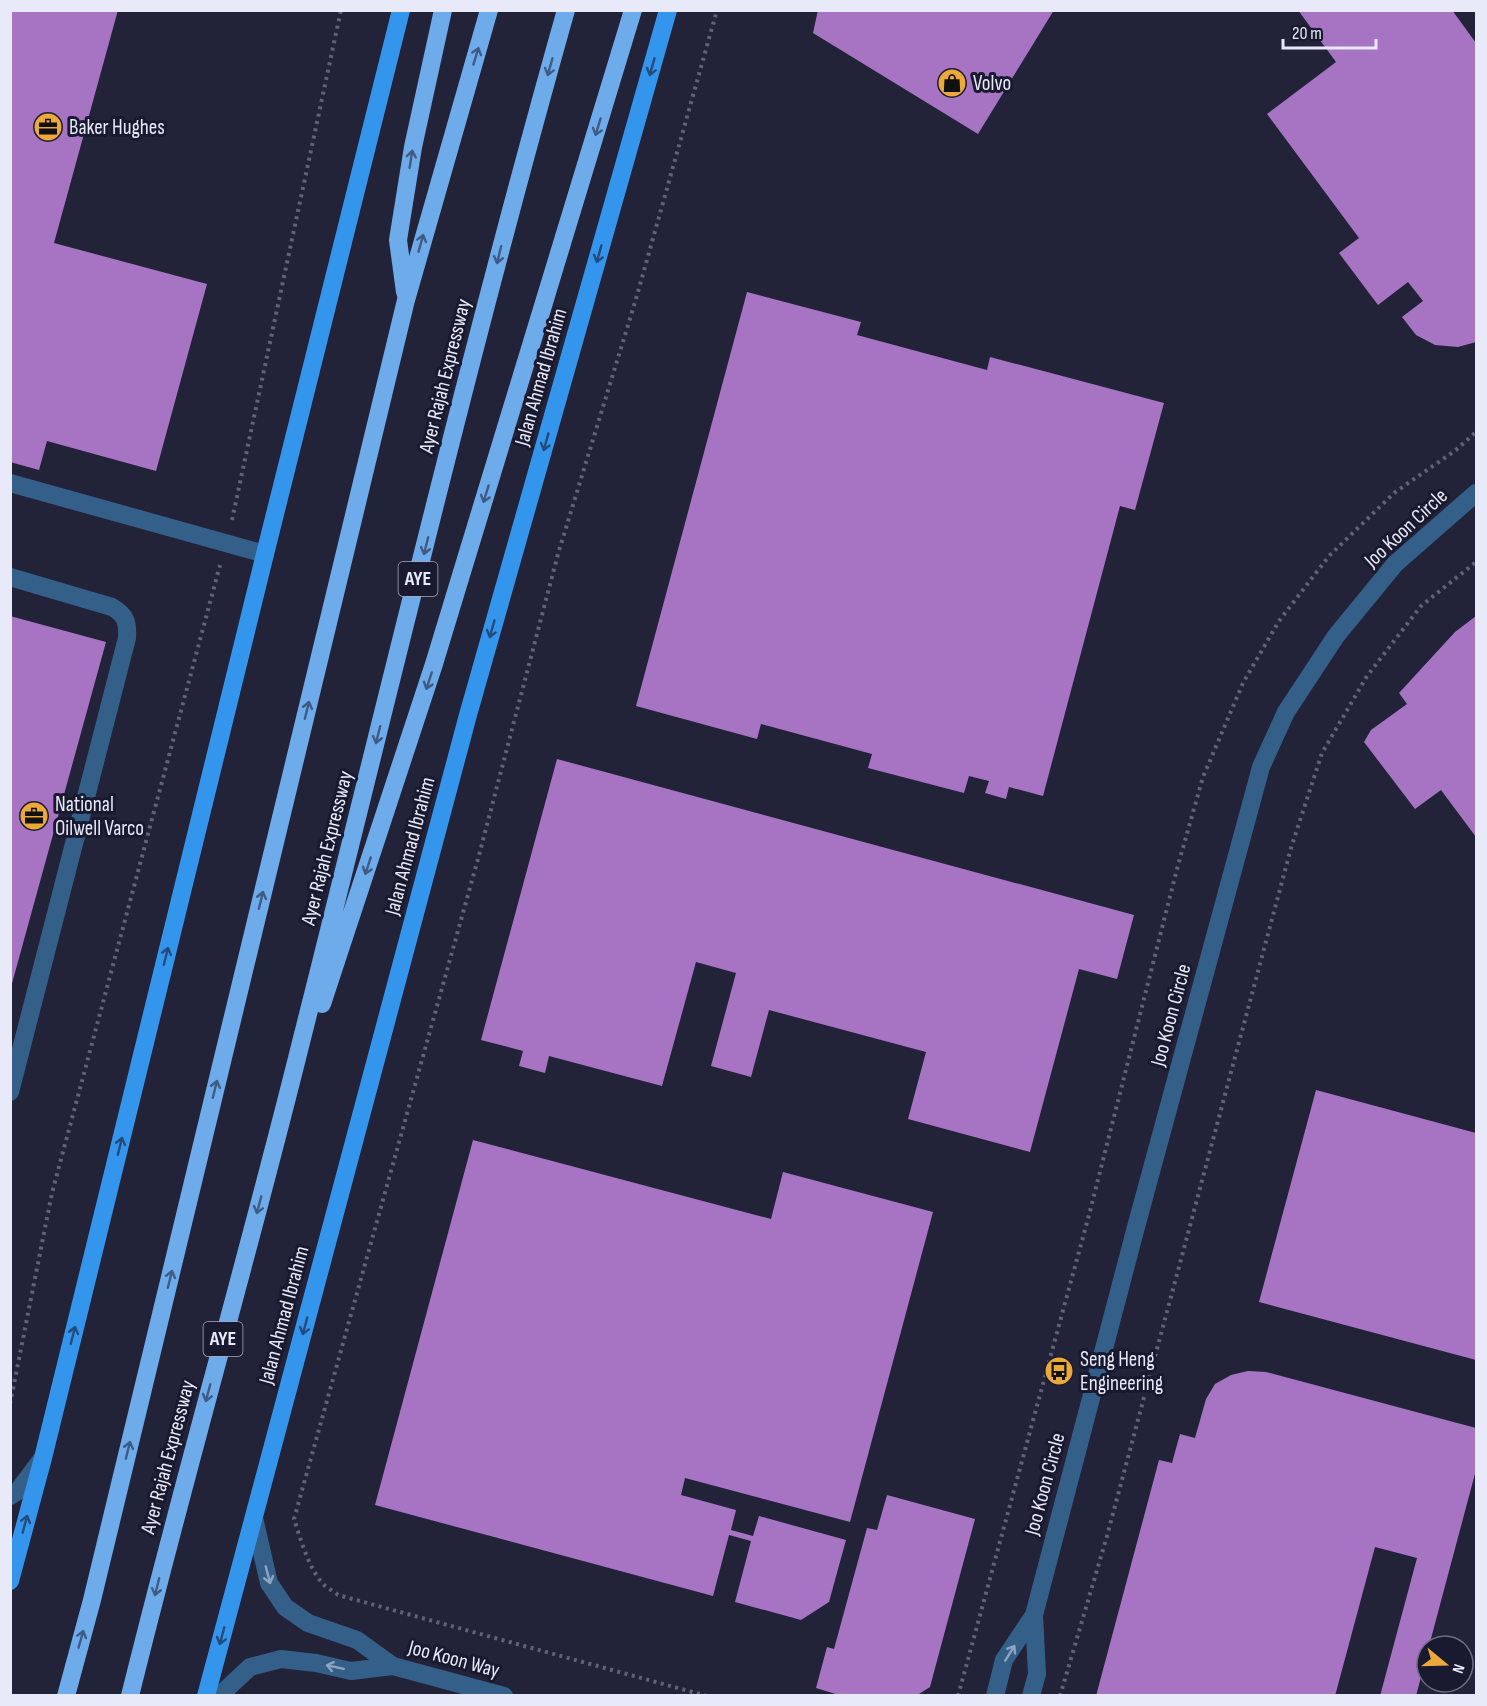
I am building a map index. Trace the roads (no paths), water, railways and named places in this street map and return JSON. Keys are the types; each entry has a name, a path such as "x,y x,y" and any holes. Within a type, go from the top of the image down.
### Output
{"highway":[{"path":"406,300 398,240 413,147 443,10"},
{"name":"Ayer Rajah Expressway","path":"66,1695 92,1600 406,300 489,10"},
{"name":"Ayer Rajah Expressway","path":"130,1695 171,1530 274,1149 516,189 566,10"},
{"path":"274,1149 434,664 633,10"}],"main road":[{"path":"10,1581 43,1458 401,10"},
{"name":"Jalan Ahmad Ibrahim","path":"206,1695 468,715 668,10"}],"street":[{"path":"10,483 265,554"},
{"name":"Joo Koon Circle","path":"1031,1695 1037,1674 1034,1615 1261,767 1286,712 1336,636 1395,564 1476,493"},
{"path":"10,578 112,607 125,618 128,625 127,638 10,1092"},
{"path":"10,1496 18,1491 43,1458"},
{"name":"Joo Koon Way","path":"254,1518 269,1583 285,1607 308,1623 357,1640 393,1666 504,1695"},
{"name":"Joo Koon Circle","path":"995,1695 1004,1660 1034,1615"},
{"name":"Joo Koon Way","path":"219,1695 250,1667 281,1659 316,1663 351,1671 393,1666"}],"place":[{"name":"Volvo","path":"952,83"},
{"name":"Baker Hughes","path":"48,127"},
{"name":"National Oilwell Varco","path":"34,816"},
{"name":"Seng Heng Engineering","path":"1059,1371"}]}
